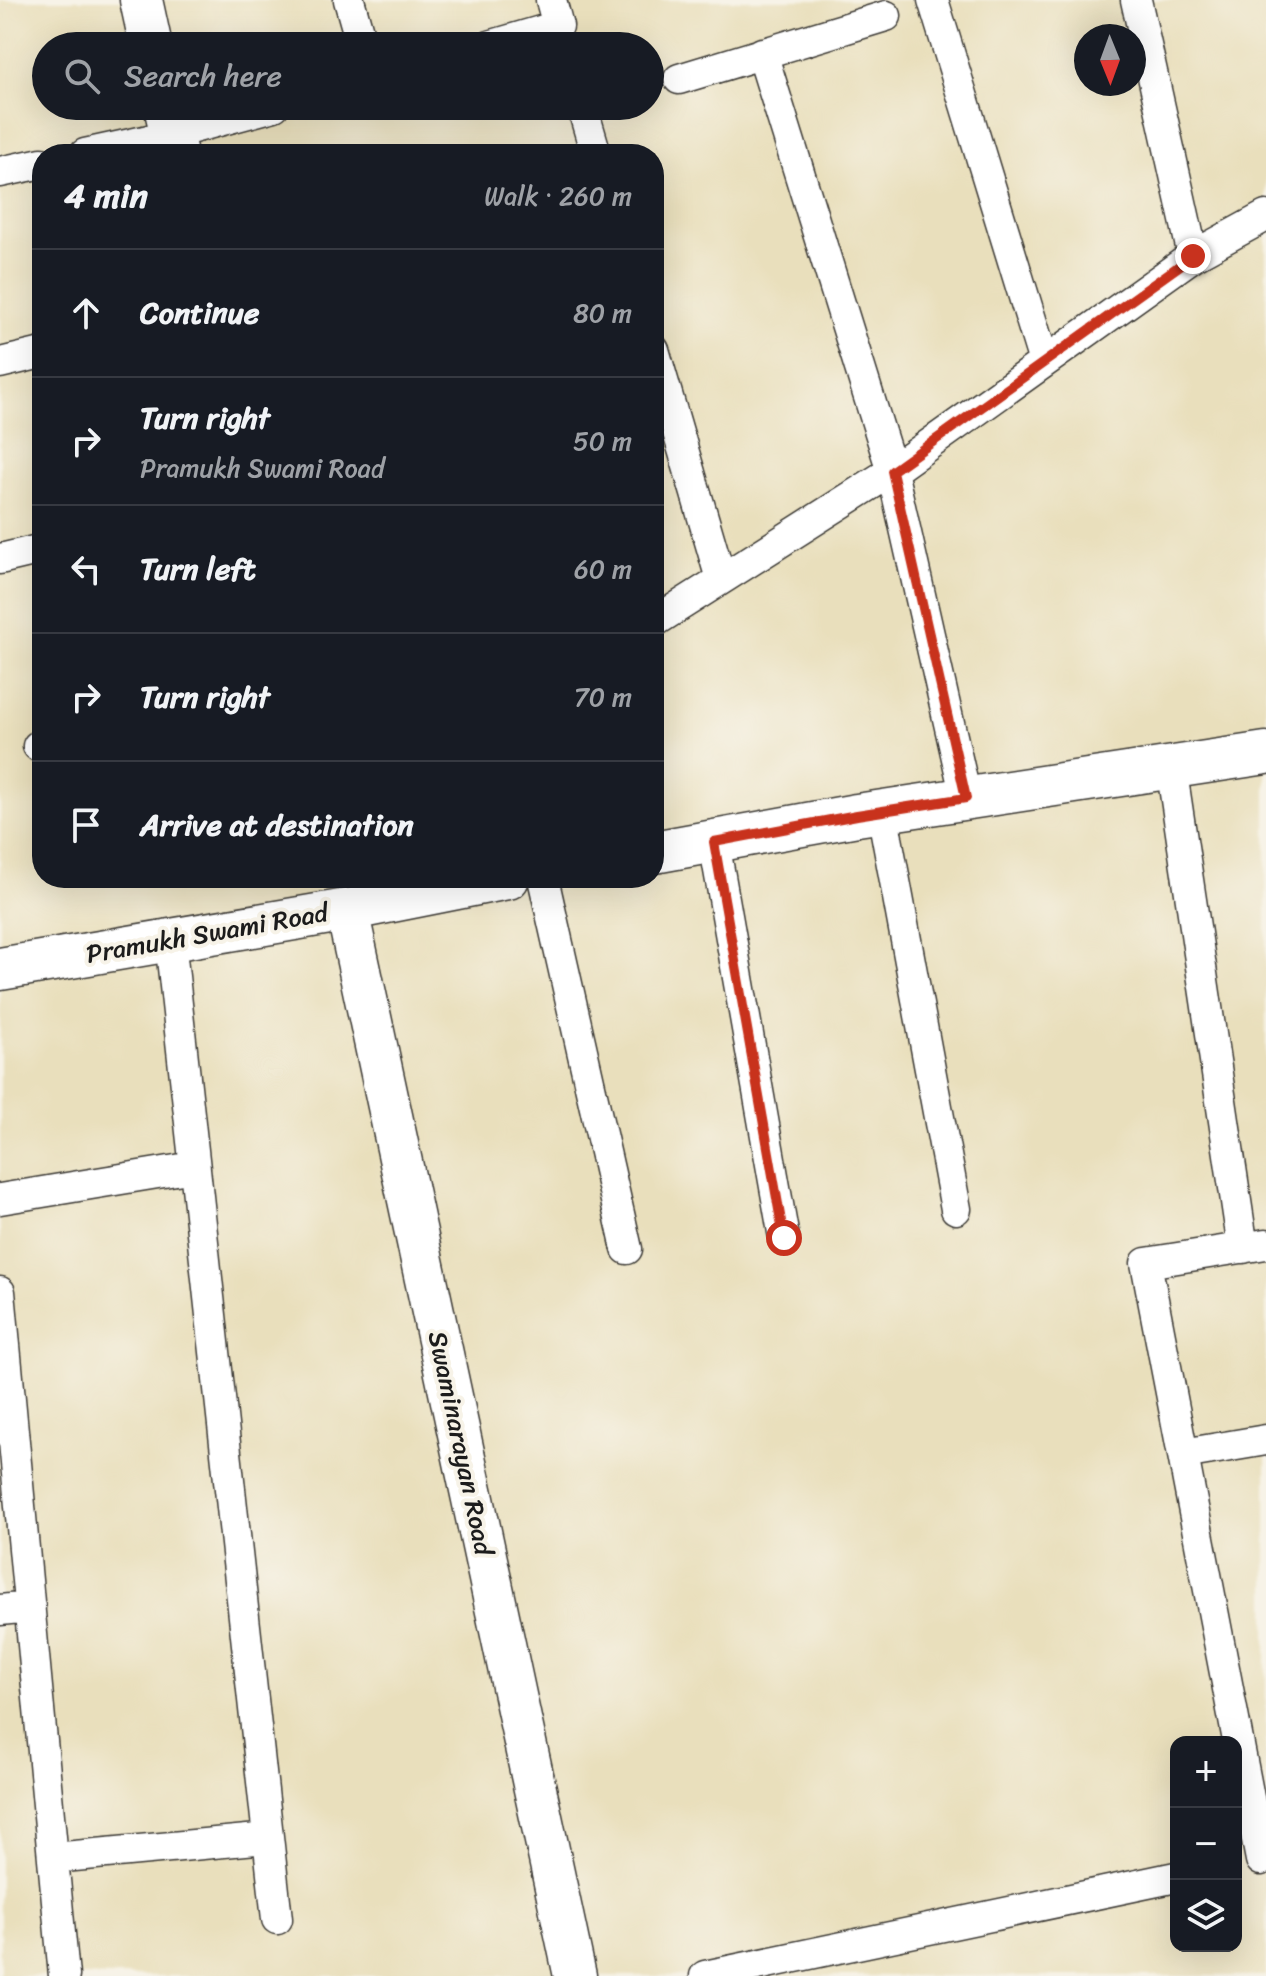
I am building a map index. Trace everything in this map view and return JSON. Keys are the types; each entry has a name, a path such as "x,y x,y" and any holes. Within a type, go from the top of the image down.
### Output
{"main road":[{"path":"115,0 121,32"},
{"path":"141,0 148,32"},
{"path":"664,850 882,811 964,789 1266,737"},
{"path":"664,827 864,793 964,789 1266,753"},
{"name":"Pramukh Swami Road","path":"0,969 170,940 367,888"},
{"name":"Pramukh Swami Road","path":"0,945 412,888"},
{"name":"Swaminarayan Road","path":"344,895 575,1976"}],"street":[{"path":"349,0 358,32"},
{"path":"933,0 1044,362"},
{"path":"1136,0 1193,256"},
{"path":"679,79 886,16"},
{"path":"533,32 558,24"},
{"path":"762,53 892,471 964,789"},
{"path":"118,144 211,120"},
{"path":"586,120 593,144"},
{"path":"0,172 32,165"},
{"path":"664,616 892,471 1193,256 1266,216"},
{"path":"0,363 32,355"},
{"path":"664,406 721,579"},
{"path":"0,559 32,551"},
{"path":"1171,766 1255,1246 1146,1263 1183,1454 1254,1861"},
{"path":"882,811 956,1209"},
{"path":"714,842 784,1238"},
{"path":"545,888 627,1249"},
{"path":"170,940 277,1919"},
{"path":"0,1199 194,1167"},
{"path":"0,1292 15,1609 53,1858 64,1976"},
{"path":"1183,1454 1266,1440"},
{"path":"53,1858 268,1838"},
{"path":"705,1976 1170,1878"}],"route":[{"path":"784,1238 714,842 966,798 892,471 1193,256"}]}
